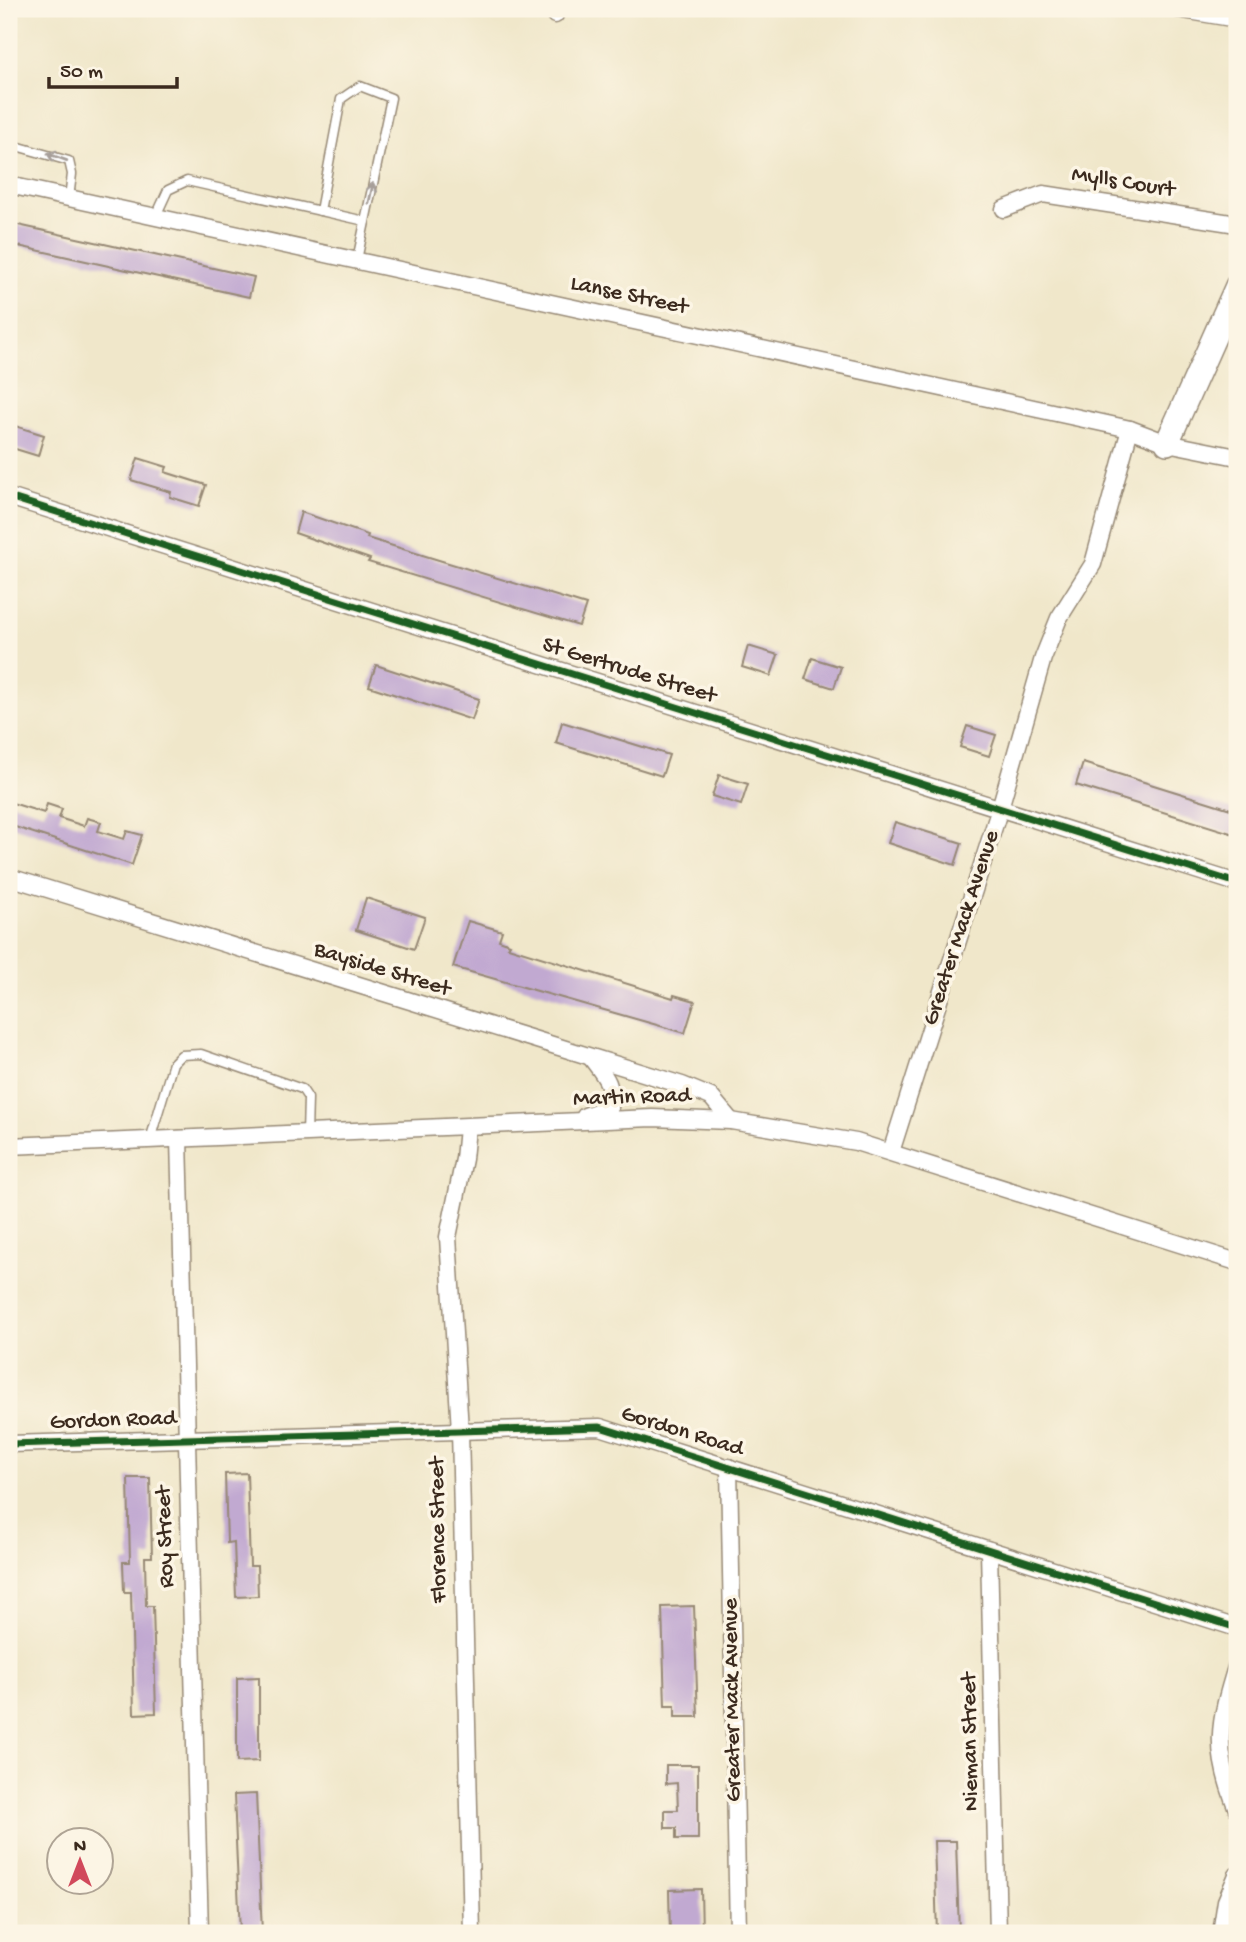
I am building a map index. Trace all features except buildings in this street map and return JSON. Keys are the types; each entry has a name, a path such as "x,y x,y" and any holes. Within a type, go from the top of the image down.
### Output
{"street":[{"path":"1177,9 1237,19"},
{"name":"Lanse Street","path":"9,185 1130,429 1167,443 1237,457"},
{"name":"Mylls Court","path":"1004,209 1043,194 1237,224"},
{"path":"1167,443 1237,286"},
{"name":"Greater Mack Avenue","path":"891,1152 1000,808 1043,658 1059,618 1093,564 1130,429"},
{"name":"St Gertrude Street","path":"9,497 1237,883"},
{"name":"Bayside Street","path":"9,877 592,1059 622,1065 711,1097 731,1121"},
{"path":"551,1124 589,1116 610,1107 610,1083 592,1059"},
{"name":"Martin Road","path":"9,1146 652,1118 731,1121 817,1134 891,1152 1237,1262"},
{"name":"Florence Street","path":"467,1128 464,1159 448,1237 460,1430 472,1933"},
{"name":"Roy Street","path":"179,1139 200,1933"},
{"name":"Gordon Road","path":"9,1444 600,1427 1237,1628"},
{"name":"Greater Mack Avenue","path":"729,1467 738,1933"},
{"name":"Nieman Street","path":"989,1550 998,1933"},
{"path":"1237,1664 1224,1704 1219,1740 1227,1779 1237,1809"},
{"path":"1221,1933 1226,1901 1237,1875"}],"lane":[{"path":"320,211 341,99 360,86 391,98 357,260"},
{"path":"9,145 69,161 72,174 69,198"},
{"path":"156,216 168,190 187,181 365,221"},
{"path":"150,1140 173,1063 181,1055 201,1054 302,1089 308,1098 307,1134"}],"cycle path":[{"path":"9,497 1237,883"},
{"path":"9,1444 600,1427 1237,1628"}]}
